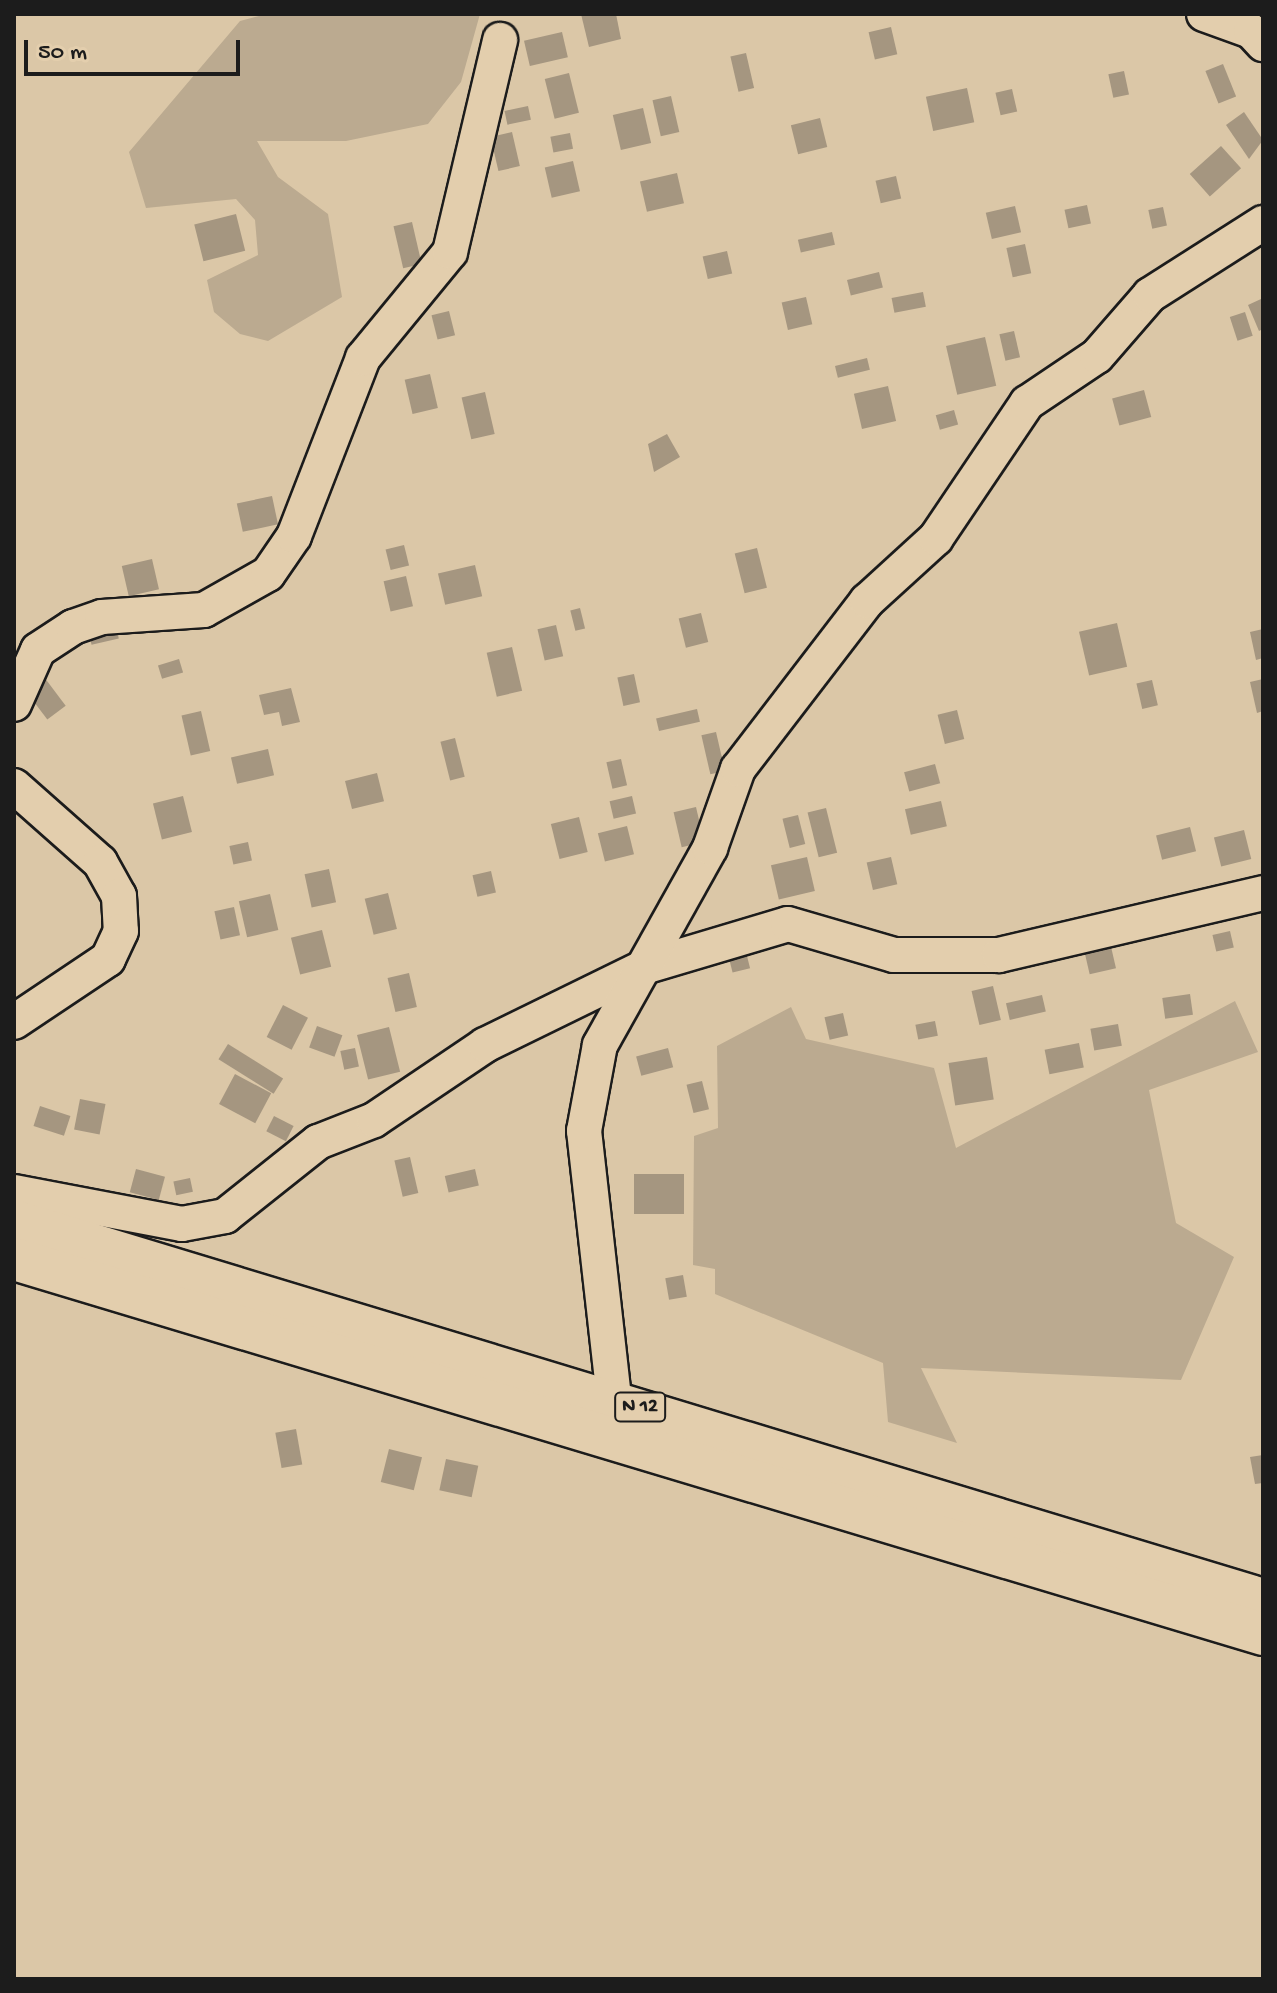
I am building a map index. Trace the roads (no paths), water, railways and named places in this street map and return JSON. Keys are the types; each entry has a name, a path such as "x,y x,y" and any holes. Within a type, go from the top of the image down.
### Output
{"main road":[{"name":"N 12","path":"14,1221 614,1398 1263,1600"},
{"name":"N 12","path":"14,1259 1263,1634"}],"street":[{"path":"1204,14 1251,31 1263,44"},
{"path":"14,704 38,650 73,627 102,617 204,610 268,574 294,536 363,358 450,252 500,40"},
{"path":"614,1398 584,1131 600,1045 710,848 738,769 867,601 936,538 1027,403 1097,356 1150,295 1263,223"},
{"path":"14,786 100,862 119,896 121,931 108,959 14,1022"},
{"path":"14,1192 182,1224 225,1216 318,1142 374,1120 485,1045 644,967 788,924 894,955 999,955 1263,893"}]}
